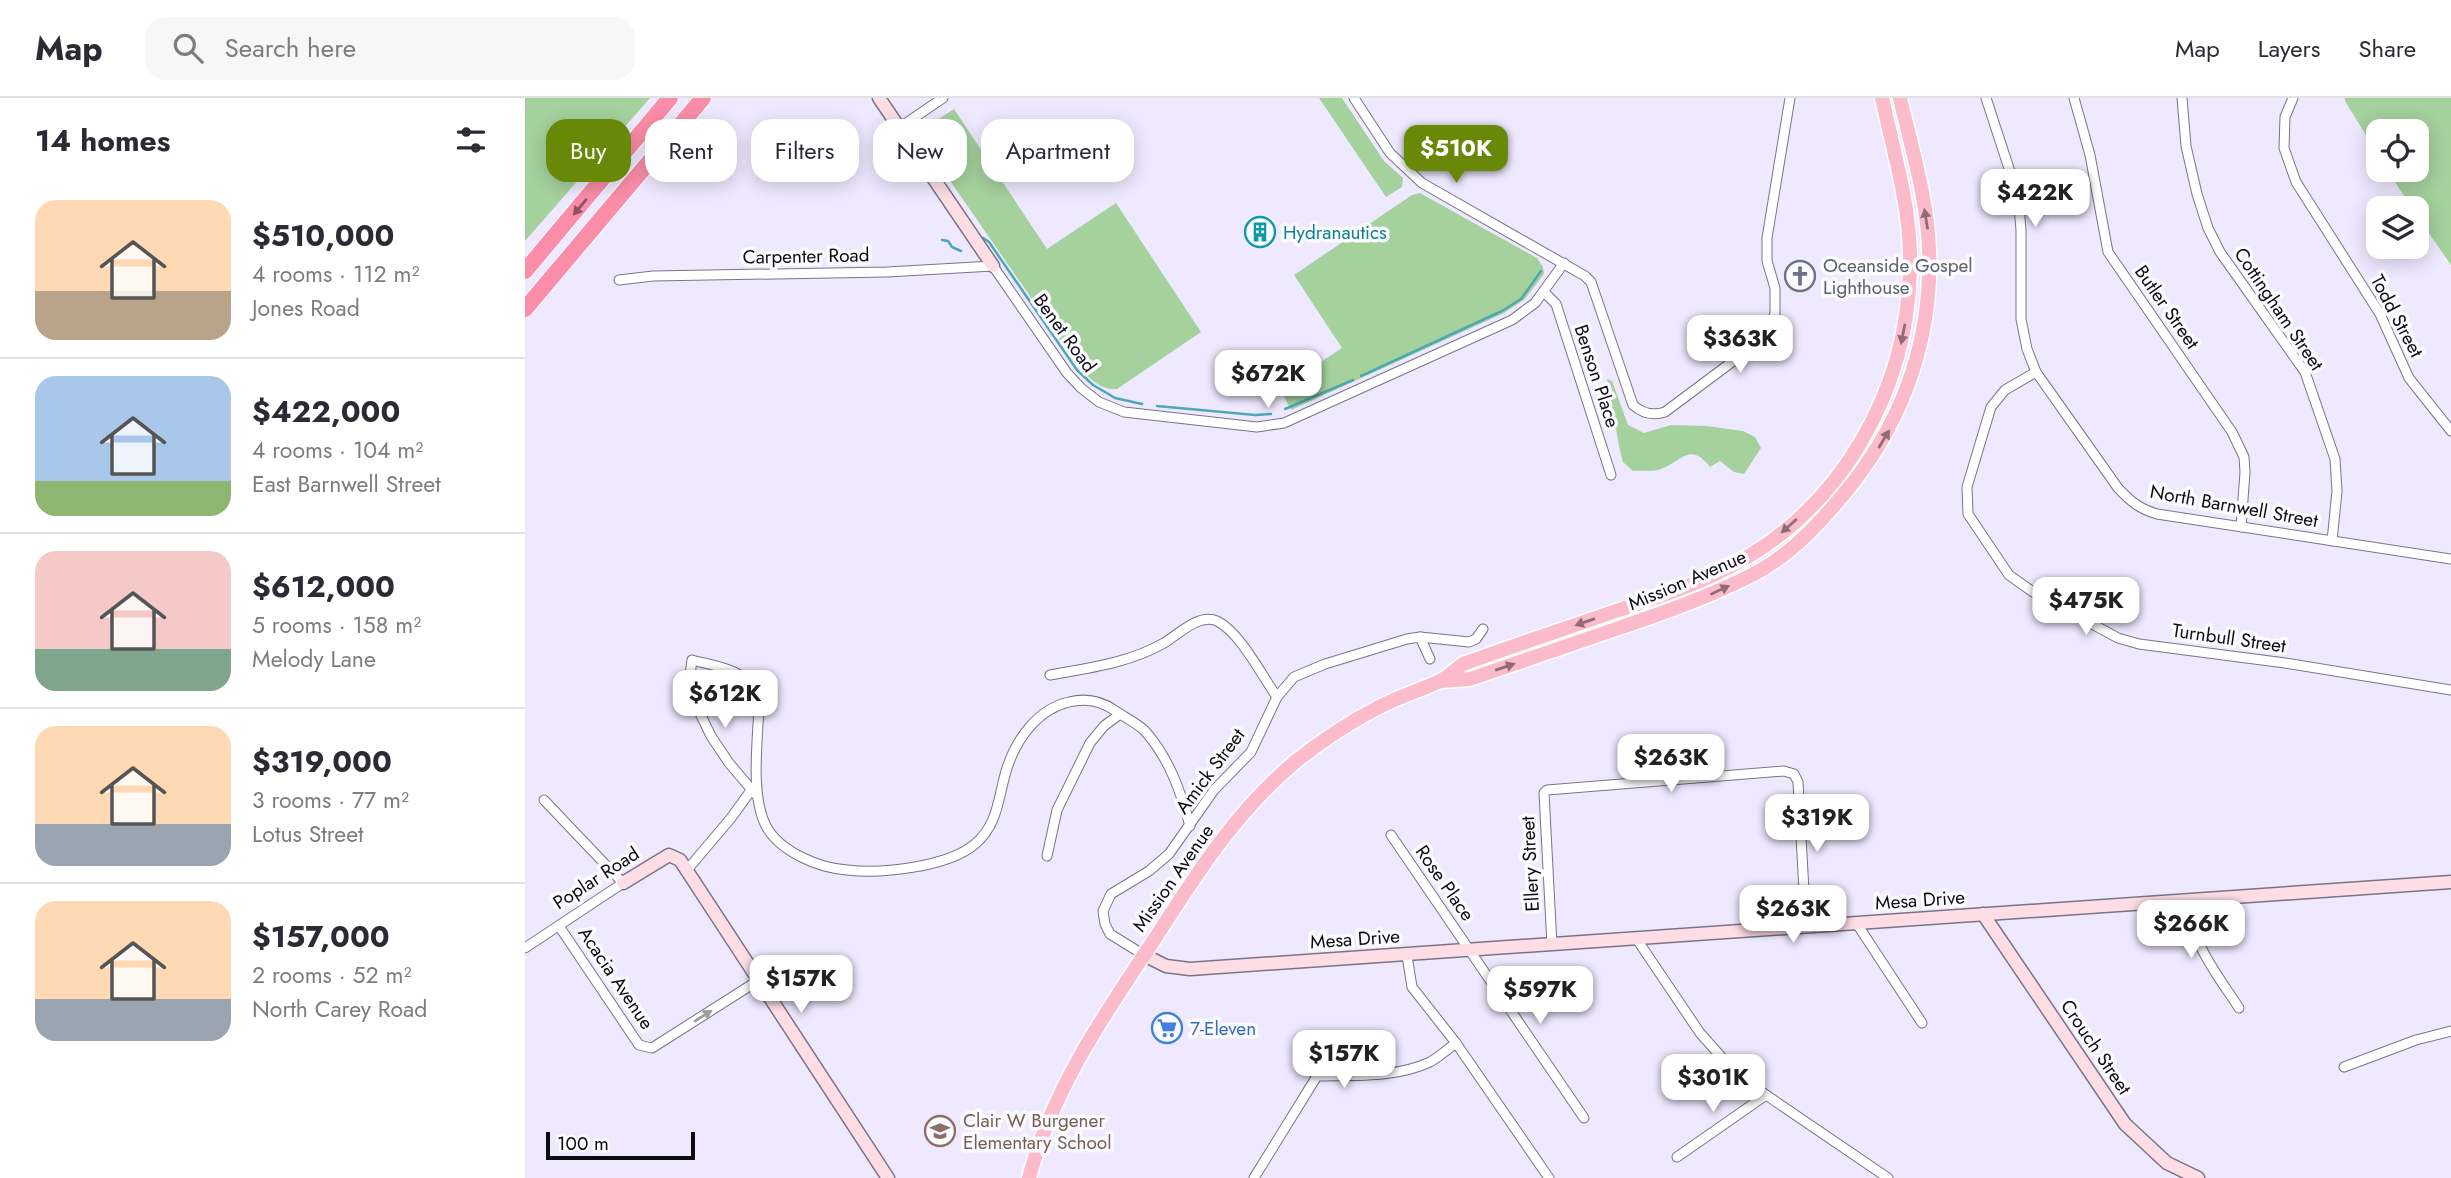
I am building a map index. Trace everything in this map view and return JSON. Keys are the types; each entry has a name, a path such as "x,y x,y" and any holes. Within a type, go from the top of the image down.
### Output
{"highway":[{"path":"525,271 670,98"},
{"path":"525,309 703,98"}],"main road":[{"name":"Benet Road","path":"879,98 893,119"},
{"name":"Mission Avenue","path":"1029,1178 1046,1125 1064,1085 1093,1034 1221,840 1279,777 1315,747 1360,718 1439,681 1463,664 1691,585 1733,565 1771,543 1821,496 1850,461 1872,424 1898,358 1908,297 1909,230 1882,98"},
{"name":"Mission Avenue","path":"1439,681 1470,679 1690,604 1756,573 1794,547 1817,526 1869,463 1891,427 1917,360 1927,300 1928,232 1900,98"},
{"name":"Benet Road","path":"936,182 993,266"},
{"name":"Poplar Road","path":"623,883 669,855 680,860 687,870"},
{"path":"687,870 888,1178"},
{"name":"Mesa Drive","path":"1144,955 1166,966 1190,969 2451,882"},
{"name":"Crouch Street","path":"1983,914 2125,1124 2167,1163 2198,1178"}],"street":[{"path":"912,119 943,98"},
{"path":"1354,98 1391,153 1422,183 1564,263 1591,282 1633,405 1640,411 1657,415 1665,412 1756,344 1768,332 1775,313 1775,296 1767,261 1767,238 1790,98"},
{"name":"North Barnwell Street","path":"1986,98 2018,196 2021,230 2021,319 2027,349 2036,372 2118,488 2132,503 2157,514 2451,559"},
{"name":"Butler Street","path":"2074,98 2089,155 2108,252 2232,432 2243,457 2245,472 2241,527"},
{"name":"Cottingham Street","path":"2182,98 2186,146 2197,194 2209,228 2220,252 2305,372 2335,459 2337,491 2332,541"},
{"name":"Todd Street","path":"2293,98 2285,117 2284,148 2296,182 2380,314 2409,378 2451,431"},
{"name":"Benet Road","path":"993,266 1067,373 1099,401 1124,412 1257,427 1283,424 1512,320 1535,303 1564,263"},
{"name":"Carpenter Road","path":"619,280 653,276 887,272 993,266"},
{"name":"Benson Place","path":"1544,292 1556,304 1611,475"},
{"name":"Turnbull Street","path":"2036,372 2005,390 1991,408 1967,487 1968,514 2009,575 2033,592 2118,638 2139,644 2285,663 2451,690"},
{"path":"1050,675 1121,661 1163,644 1201,619 1215,620 1232,632 1277,697"},
{"name":"Amick Street","path":"1144,955 1110,934 1105,924 1104,905 1111,894 1149,871 1169,854 1215,790 1251,752 1277,697 1294,677 1336,661 1420,637 1469,642 1476,639 1482,629"},
{"path":"1420,637 1430,659"},
{"path":"755,793 729,763 711,736 692,697 689,682 692,660 730,669 744,677 756,692 759,705 755,793 766,826 781,845 816,863 847,870 899,869 964,852 988,831 1003,791 1007,769 1019,741 1042,713 1057,704 1079,699 1104,703 1143,729 1179,787 1190,826"},
{"path":"1047,856 1057,810 1090,743 1104,726 1120,714"},
{"name":"Ellery Street","path":"1552,945 1544,793 1547,790 1784,771 1794,774 1798,782 1806,927"},
{"path":"687,870 755,793"},
{"path":"544,800 623,883"},
{"name":"Rose Place","path":"1391,835 1584,1118"},
{"name":"Poplar Road","path":"525,948 623,883"},
{"path":"2192,899 2196,938 2239,1008"},
{"path":"1857,924 1922,1023"},
{"name":"Acacia Avenue","path":"559,926 639,1045 645,1048 652,1048 759,980"},
{"path":"1636,938 1700,1033 1724,1060 1750,1084 1888,1178"},
{"path":"1407,956 1412,987 1456,1043 1549,1178"},
{"path":"2344,1067 2416,1040 2451,1031"},
{"path":"1254,1178 1317,1076 1412,1069 1433,1061 1456,1043"},
{"path":"1677,1157 1766,1095"}],"green space":[{"path":"525,98 650,98 631,120 546,119 546,182 577,182 525,241"},
{"path":"1319,98 1342,98 1384,161 1403,178 1402,187 1386,197"},
{"path":"2345,98 2451,98 2451,265 2429,233 2429,196 2404,196 2395,182 2429,182 2429,119 2366,119 2366,135"},
{"path":"954,109 961,119 939,119"},
{"path":"967,129 981,150 981,182 1002,182 1047,249 1116,203 1201,332 1117,389 1109,389 1096,383 1070,354 951,182 967,182"},
{"path":"1420,193 1537,258 1544,274 1524,300 1504,313 1291,410 1280,389 1342,348 1294,275 1412,195"},
{"path":"1607,379 1612,381 1628,425 1644,433 1671,425 1706,426 1743,431 1755,437 1761,448 1744,474 1734,472 1720,461 1710,467 1703,459 1691,454 1658,470 1633,471 1623,462"}],"waterway":[{"path":"983,238 989,242 1077,370 1093,385 1115,398 1142,404"},
{"path":"942,240 948,241 952,247 961,251"},
{"path":"1361,376 1502,311 1521,299 1541,271"},
{"path":"1285,409 1353,380"},
{"path":"1157,406 1255,415 1271,414"}],"place":[{"name":"Hydranautics","path":"1260,232"},
{"name":"Oceanside Gospel Lighthouse","path":"1800,276"},
{"name":"7-Eleven","path":"1167,1028"},
{"name":"Clair W Burgener Elementary School","path":"940,1131"}]}
